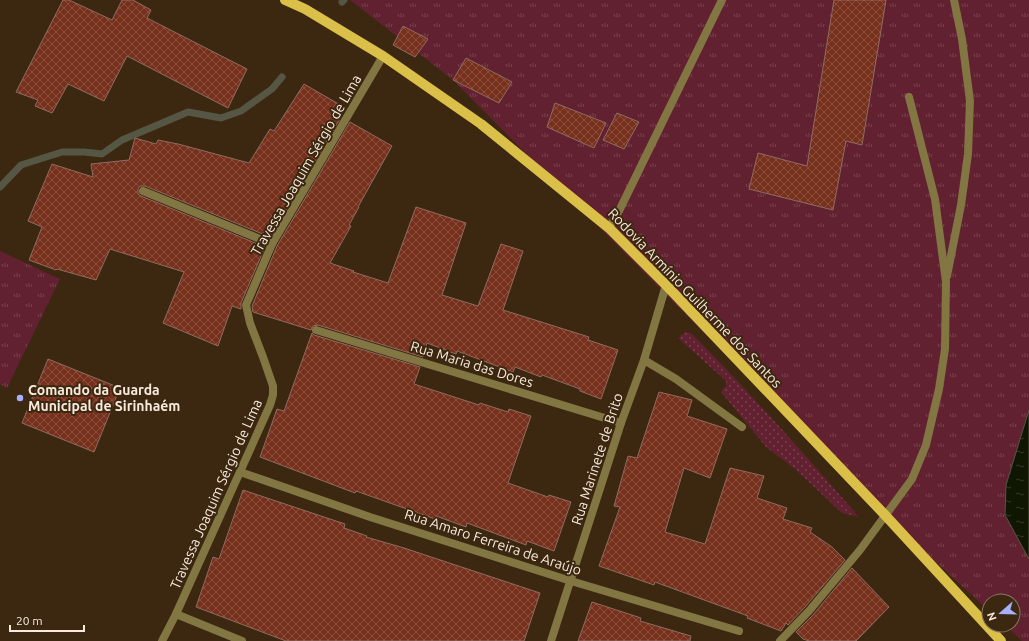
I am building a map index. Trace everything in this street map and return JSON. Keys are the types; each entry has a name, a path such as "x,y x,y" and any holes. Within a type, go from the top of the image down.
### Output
{"main road":[{"name":"Rodovia Armínio Guilherme dos Santos","path":"285,0 304,9 383,56 481,124 609,228 666,285 885,515 1001,641"}],"street":[{"path":"609,228 620,210 722,0"},
{"path":"946,282 961,205 968,154 970,101 962,39 954,0"},
{"name":"Travessa Joaquim Sérgio de Lima","path":"162,641 176,614 270,405 273,395 273,386 264,357 250,323 246,305 272,244 383,56"},
{"path":"780,641 808,611 860,550 912,479 926,444 939,389 944,349 946,282 935,199 909,97"},
{"path":"143,191 272,244"},
{"name":"Rua Marinete de Brito","path":"551,641 621,423 644,360 666,285"},
{"name":"Rua Maria das Dores","path":"316,330 621,423"},
{"path":"644,360 676,379 742,427"},
{"name":"Rua Amaro Ferreira de Araújo","path":"240,472 370,517 571,581 739,631"},
{"path":"176,614 242,641"}],"green space":[{"path":"350,0 1029,0 1029,641 1022,641 1014,633 1021,633 1021,593 981,593 981,604 885,515 453,80"},
{"path":"0,251 60,279 7,388 0,384"},
{"path":"685,332 691,333 756,401 859,517 842,513 795,469 766,447 721,392 726,385 726,381 678,338"}],"water":[{"path":"1029,410 1029,559 1005,515 1006,485"}],"building":[{"path":"63,0 69,0 112,20 122,0 133,0 151,10 147,18 247,69 228,108 127,56 104,101 68,84 52,113 35,106 38,100 16,92"},
{"path":"834,0 886,0 862,145 846,141 833,210 749,189 758,153 807,166"},
{"path":"403,26 428,39 415,57 393,45"},
{"path":"466,58 512,82 499,103 453,80"},
{"path":"304,84 342,106 337,115 341,117 270,237 145,186 140,186 138,189 138,194 141,196 265,247 241,303 241,309 232,306 218,346 163,323 184,272 110,249 96,280 57,269 56,270 29,260 42,227 28,221 52,164 93,177 91,164 129,160 135,138 156,144 158,140 178,144 249,163 270,129 274,131"},
{"path":"555,103 606,123 594,148 547,127"},
{"path":"617,113 639,122 624,149 603,140"},
{"path":"350,122 392,146 358,207 349,225 351,226 330,263 388,283 416,207 466,223 442,295 478,306 501,244 523,251 503,310 589,337 588,340 618,350 601,399 580,391 580,389 542,375 541,377 515,367 513,372 457,351 456,354 427,343 423,357 318,325 313,326 311,330 253,312 252,306 277,246"},
{"path":"312,333 314,335 420,367 414,384 479,405 480,403 508,412 509,409 531,416 508,483 548,497 549,495 571,502 554,551 527,541 526,545 467,523 466,527 436,516 435,519 356,491 355,493 260,457 277,409 284,411"},
{"path":"48,359 120,388 94,452 22,423"},
{"path":"659,392 692,400 687,416 727,429 710,478 684,468 665,532 705,544 730,468 764,476 757,498 787,508 783,519 812,528 810,532 832,547 845,560 805,607 788,625 786,623 781,631 747,618 748,616 655,582 654,585 599,566 620,507 614,506 628,456 637,458"},
{"path":"243,490 345,524 344,528 367,536 366,537 540,593 524,641 286,641 196,607 213,557 219,559"},
{"path":"852,568 889,607 856,641 809,641 803,639 796,632 813,615"},
{"path":"592,602 641,618 640,621 691,636 690,641 578,641"}],"waterway":[{"path":"0,187 21,165 62,152 102,154 122,140 188,112 221,118 241,111 272,89 282,77"}],"place":[{"name":"Comando da Guarda Municipal de Sirinhaém","path":"20,398"}]}
